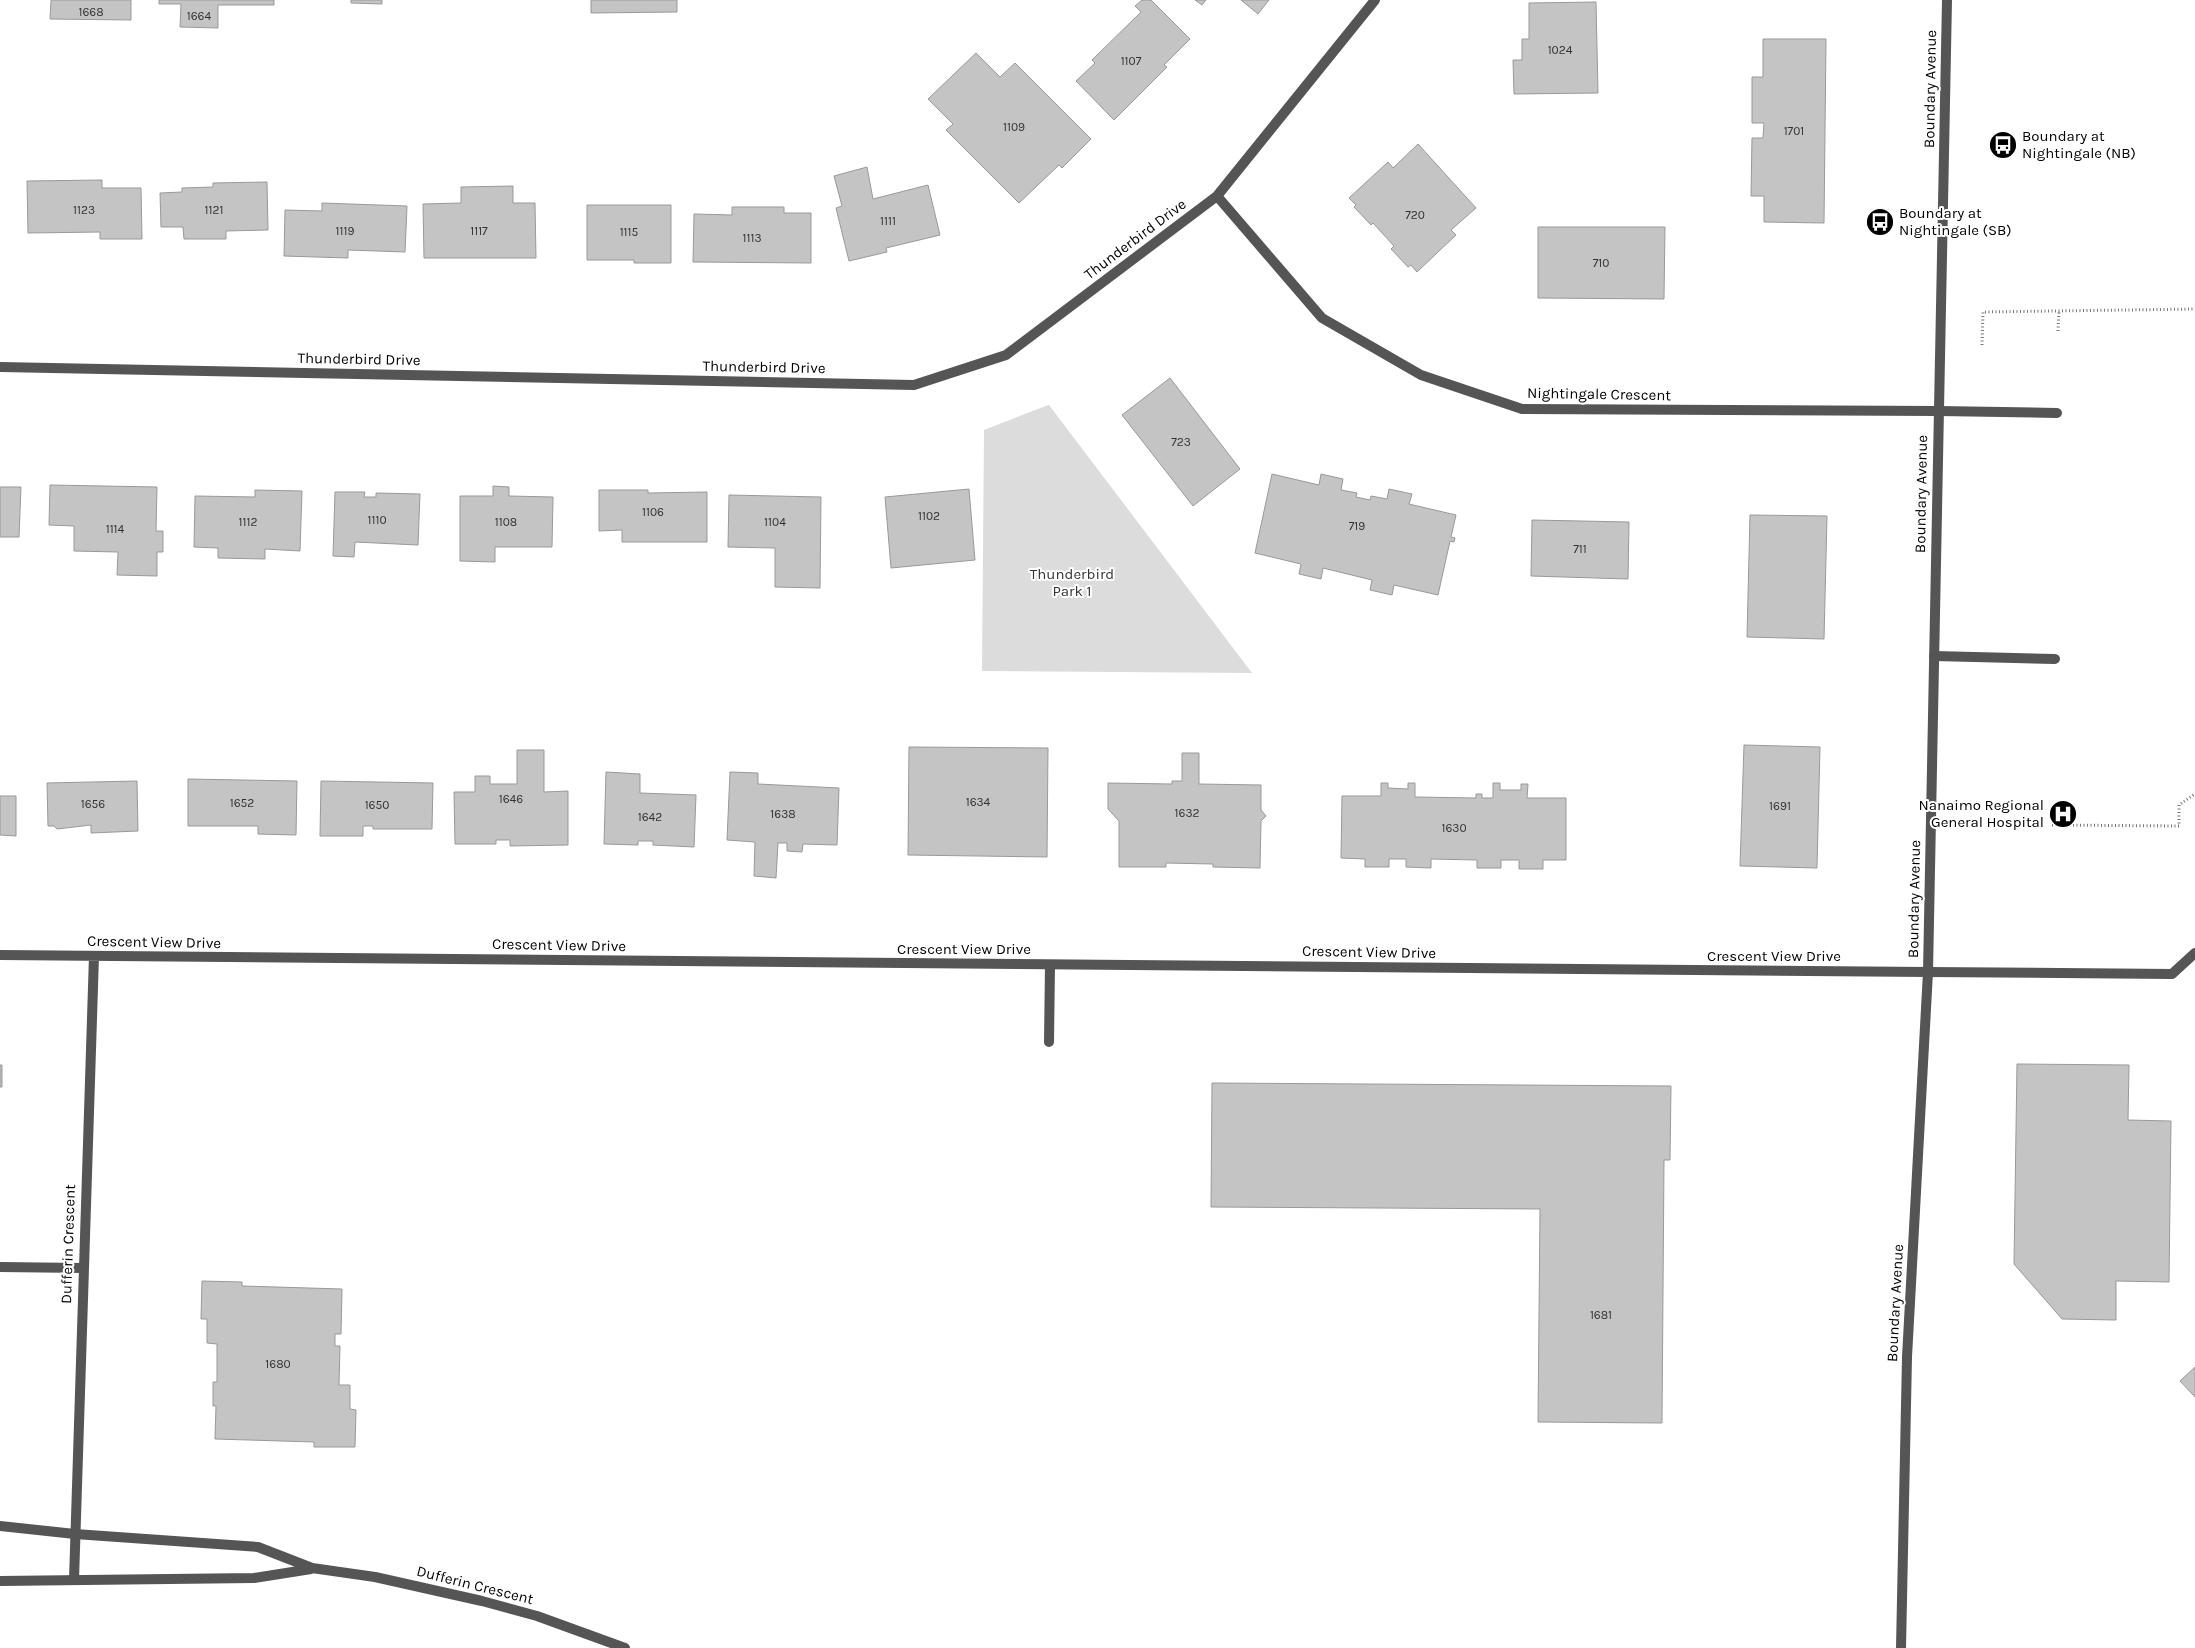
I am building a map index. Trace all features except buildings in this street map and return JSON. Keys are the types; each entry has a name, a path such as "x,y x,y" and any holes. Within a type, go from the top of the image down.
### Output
{"street":[{"name":"Thunderbird Drive","path":"0,366 914,384 1006,355 1217,196 1375,0"},
{"name":"Boundary Avenue","path":"1901,1648 1907,1357 1928,972 1947,0"},
{"name":"Nightingale Crescent","path":"1217,196 1322,318 1421,375 1522,409 2057,413"},
{"path":"1934,656 2055,659"},
{"name":"Crescent View Drive","path":"0,956 2172,974 2195,953"},
{"name":"Dufferin Crescent","path":"74,1580 94,956"},
{"path":"1049,1042 1050,964"},
{"path":"0,1267 83,1268"},
{"name":"Dufferin Crescent","path":"0,1526 75,1534 258,1547 312,1568 375,1577 447,1592 537,1616 626,1648"},
{"name":"Dufferin Crescent","path":"0,1581 254,1578 312,1568"}],"path":[{"path":"1982,345 1982,312 2195,309"},
{"path":"2058,331 2059,311"},
{"path":"2052,825 2179,826 2179,805 2195,794"}],"green space":[{"name":"Thunderbird Park 1","path":"1049,405 1252,673 982,671 984,430"}],"place":[{"name":"Boundary at Nightingale (NB)","path":"2003,145"},
{"name":"Boundary at Nightingale (SB)","path":"1880,222"},
{"name":"Nanaimo Regional General Hospital","path":"2063,814"}]}
